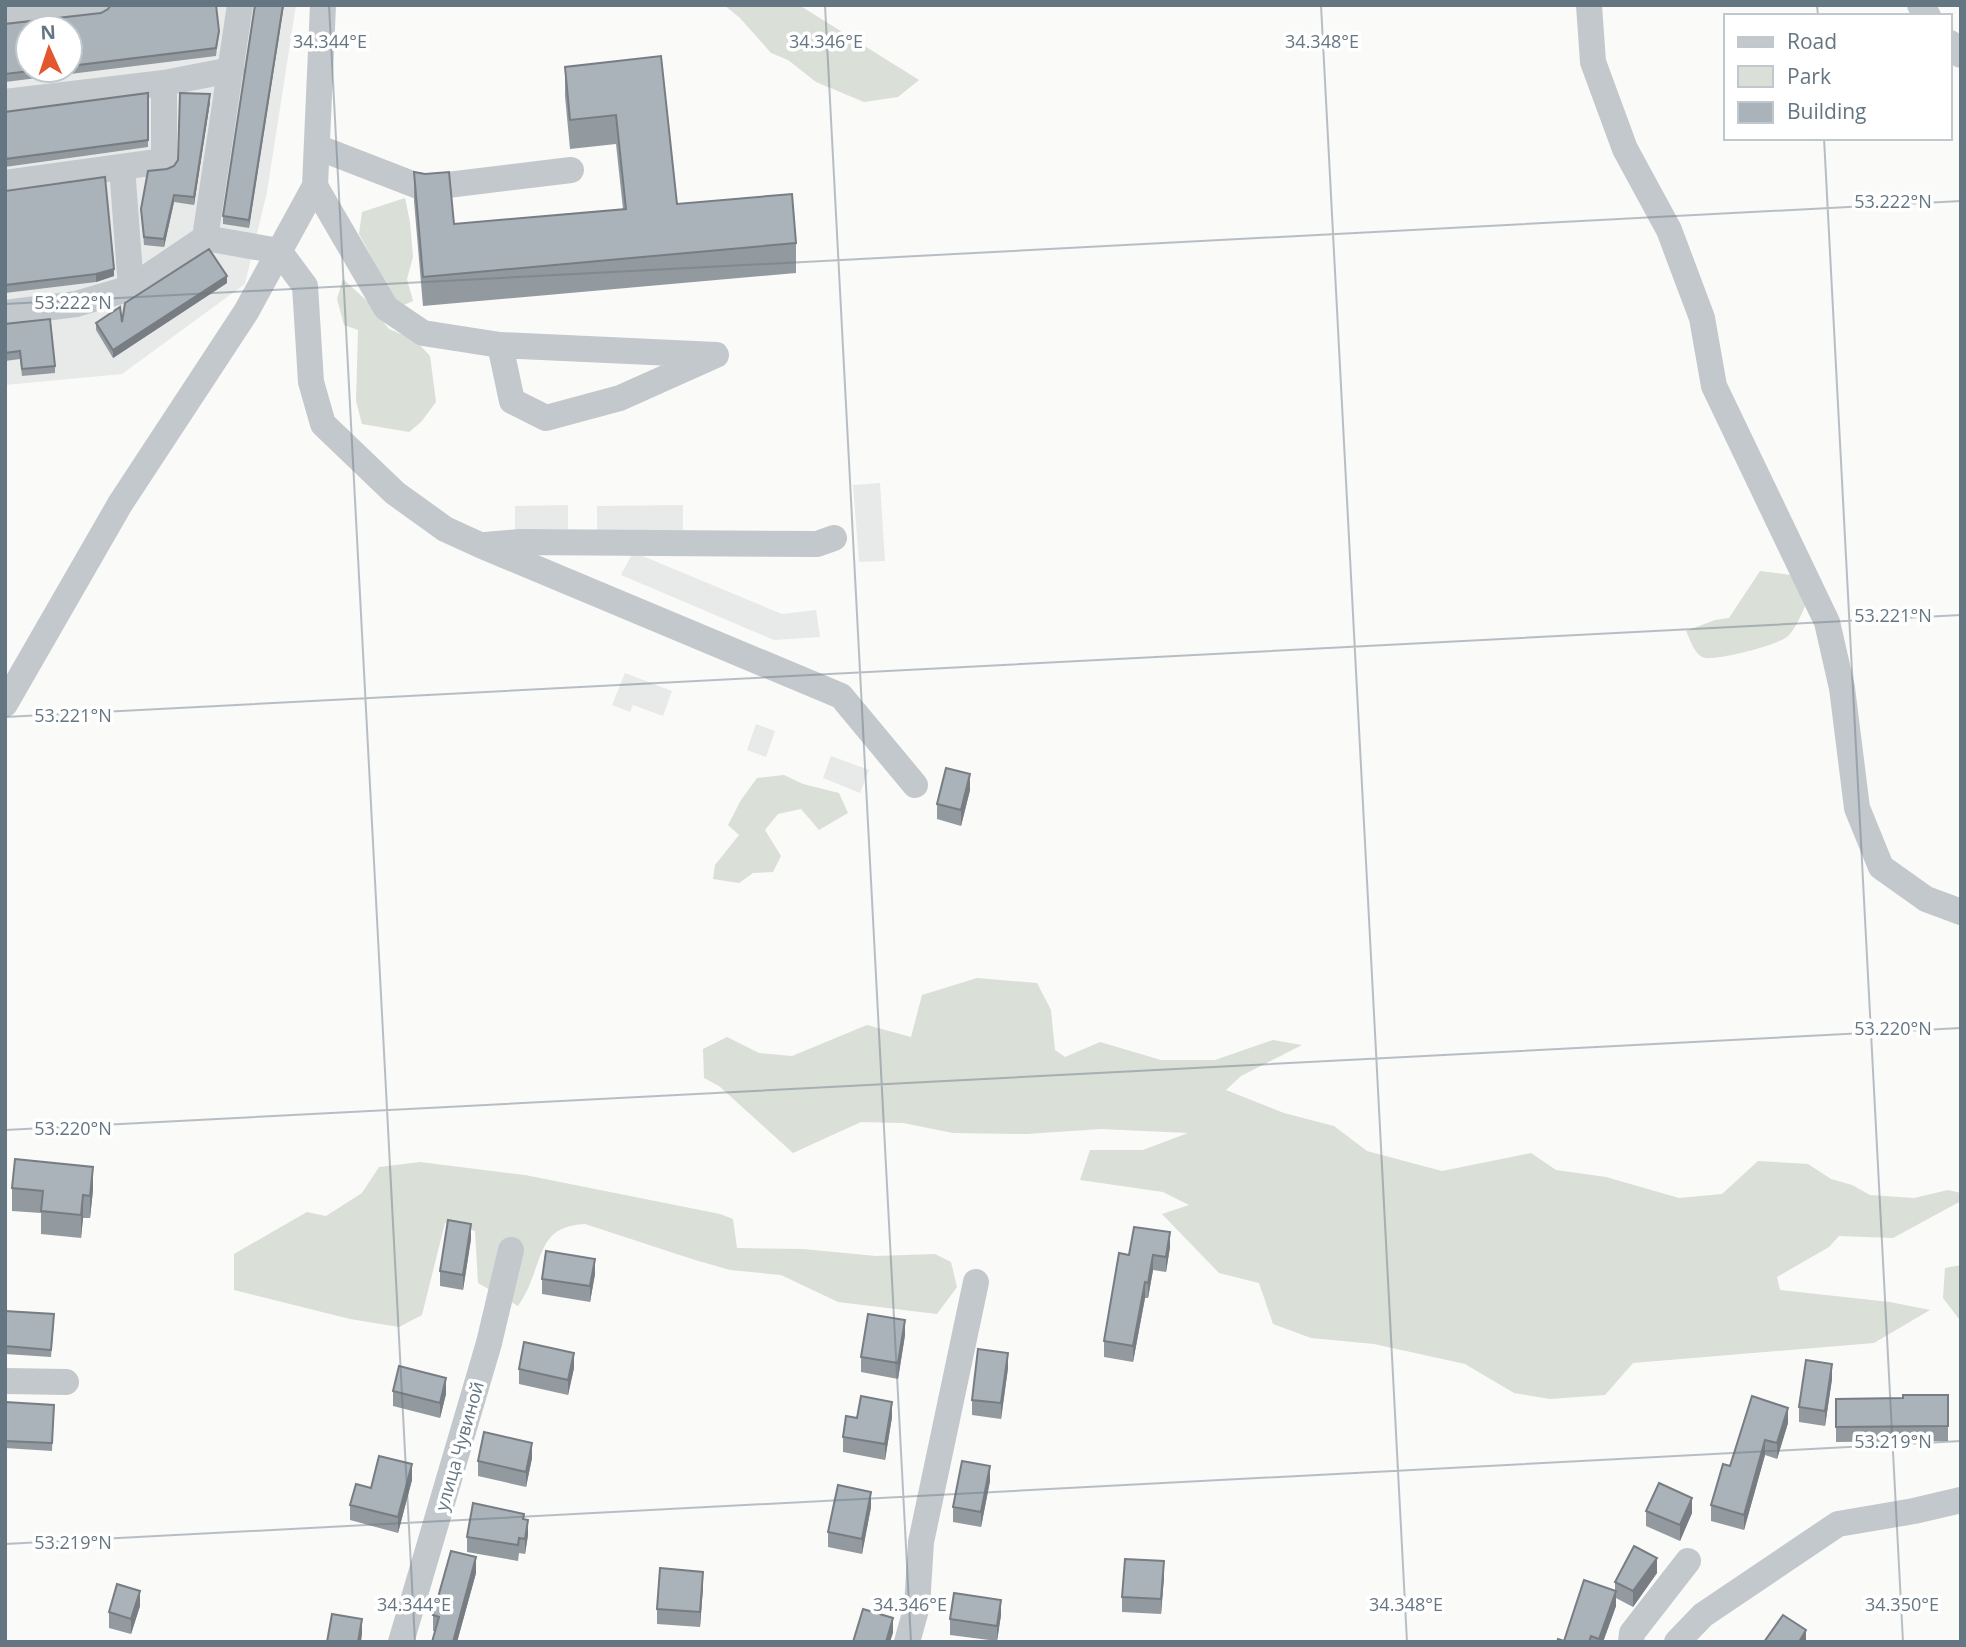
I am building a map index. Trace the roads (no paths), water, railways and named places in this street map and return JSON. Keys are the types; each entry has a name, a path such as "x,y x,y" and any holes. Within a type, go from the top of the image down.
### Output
{"street":[{"path":"5,16 98,5"},
{"path":"205,238 240,5"},
{"path":"5,704 120,504 246,312 315,186 323,5"},
{"path":"1589,5 1593,62 1625,149 1669,230 1702,318 1714,386 1826,622 1842,688 1857,808 1881,867 1926,899 1961,912"},
{"path":"5,102 164,83 231,70"},
{"path":"5,183 164,161 164,83"},
{"path":"317,147 423,188 571,170"},
{"path":"122,167 131,288"},
{"path":"315,186 386,308 423,333 500,345 716,355 620,398 546,418 512,401 500,345"},
{"path":"5,313 76,304 131,288 205,238 279,251 305,286 311,382 323,424 395,493 445,529 480,545 841,696 915,785"},
{"path":"480,545 520,542 817,544 834,538"},
{"name":"улица Чувиной","path":"401,1642 489,1343 511,1250"},
{"path":"907,1642 917,1606 921,1542 976,1282"},
{"path":"5,1381 66,1382"},
{"path":"1677,1642 1703,1615 1838,1524 1961,1500"},
{"path":"1631,1642 1632,1633 1688,1561"}]}
